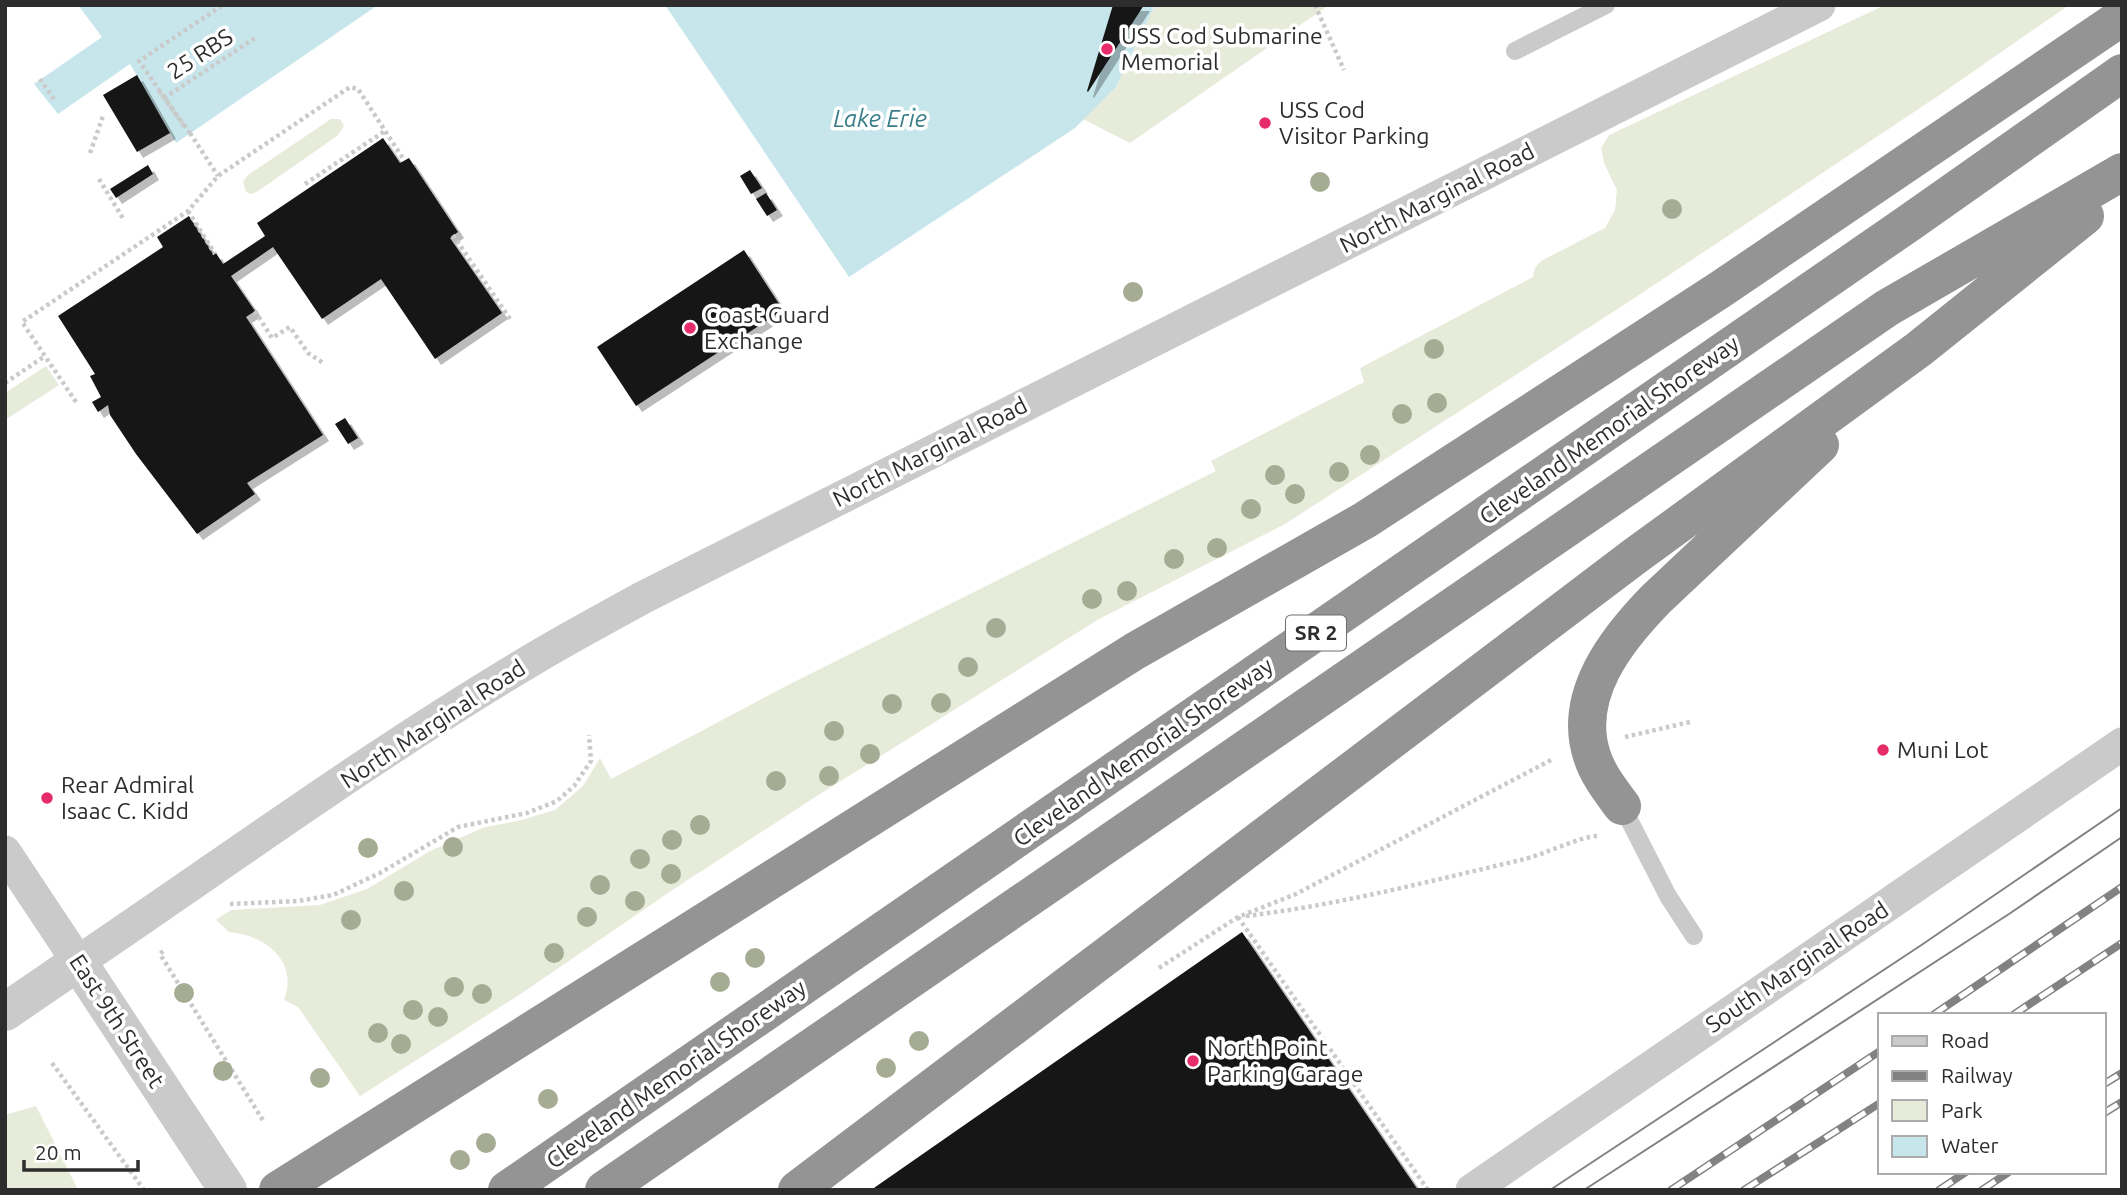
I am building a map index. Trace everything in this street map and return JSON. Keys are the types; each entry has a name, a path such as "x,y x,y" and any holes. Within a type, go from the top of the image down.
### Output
{"highway":[{"path":"278,1190 1135,651 1365,520 1721,289 2122,18"},
{"name":"Cleveland Memorial Shoreway","path":"507,1190 1898,231 2122,73"},
{"name":"SR 2","path":"604,1190 1887,308 2122,173"},
{"path":"797,1190 1524,640 1919,349 2122,186"},
{"path":"1622,806 1592,758 1588,737 1588,713 1605,663 1636,620 1665,591 1756,508 1919,349"}],"street":[{"name":"North Marginal Road","path":"78,962 476,695 642,598 1819,5"},
{"name":"South Marginal Road","path":"1472,1190 2122,744"},
{"name":"East 9th Street","path":"5,852 228,1190"},
{"path":"5,1012 78,962"}],"lane":[{"path":"1515,51 1606,5"},
{"path":"1622,806 1668,896 1694,936"}],"path":[{"path":"218,176 139,61 223,5"},
{"path":"1315,5 1344,70"},
{"name":"25 RBS","path":"164,98 255,38"},
{"path":"40,79 56,102"},
{"path":"76,402 22,322 188,211 218,176 350,87 358,89 404,160"},
{"path":"159,90 184,126"},
{"path":"90,153 103,116"},
{"path":"305,184 385,131"},
{"path":"99,179 124,220"},
{"path":"188,211 215,254"},
{"path":"453,235 512,322"},
{"path":"255,311 272,338 290,327 308,353 323,363"},
{"path":"5,383 44,356"},
{"path":"1624,737 1690,722"},
{"path":"220,911 230,904 298,901 333,895 380,873 458,827 527,813 557,802 574,786 591,761 589,735"},
{"path":"1238,917 1296,894 1554,758"},
{"path":"1238,917 1290,910 1456,875 1541,855 1588,836 1641,842"},
{"path":"1238,917 1428,1190"},
{"path":"170,947 160,954 264,1122"},
{"path":"52,1063 144,1190"}],"green space":[{"path":"1155,5 1329,5 1130,143 1083,119 1116,87"},
{"path":"1885,5 2069,5 1938,96 1636,297 1285,524 1099,619 809,801 522,993 360,1096 298,1007 284,1000 287,973 275,952 254,938 229,932 216,920 231,910 320,905 367,889 430,851 485,827 555,810 583,786 600,758 611,779 786,686 1216,471 1211,461 1364,382 1360,368 1533,277 1535,268 1541,261 1605,228 1615,210 1617,190 1604,163 1601,148 1609,135"},
{"path":"331,119 340,119 344,126 337,136 261,189 252,194 246,192 243,182 248,175"},
{"path":"46,366 59,385 5,420 5,393"},
{"path":"36,1106 78,1190 5,1190 5,1115"}],"water":[{"path":"78,5 378,5 176,143 130,64 58,114 34,84 102,37"},
{"name":"Lake Erie","path":"665,5 1155,5 1116,87 1075,128 849,277"}],"building":[{"name":"USS Cod Submarine Memorial","path":"1113,5 1144,5 1088,92 1087,91"},
{"path":"137,75 170,133 137,152 103,95"},
{"path":"383,138 400,163 409,158 458,232 450,238 502,313 435,359 381,279 322,319 273,247 231,276 255,311 246,317 323,435 247,483 255,494 197,534 136,454 110,415 108,405 98,412 92,402 101,397 90,376 95,374 58,316 163,247 157,237 189,216 213,254 216,253 223,264 265,236 257,223"},
{"path":"148,165 153,174 116,198 110,189"},
{"path":"750,170 762,188 751,194 740,176"},
{"path":"766,193 777,210 767,216 756,199"},
{"name":"Coast Guard Exchange","path":"744,250 783,310 636,406 597,347"},
{"path":"345,418 358,438 348,444 335,424"},
{"name":"North Point Parking Garage","path":"1242,932 1418,1190 871,1190"}],"tram line":[{"path":"1550,1190 1920,946 2122,808"},
{"path":"1584,1190 2009,914 2122,837"}],"railway":[{"path":"1936,1013 2122,887"},
{"path":"2016,1013 2122,943"},
{"path":"1671,1190 1878,1052"},
{"path":"2106,1083 2122,1073"},
{"path":"2106,1112 2122,1102"},
{"path":"1744,1190 1878,1104"},
{"path":"1939,1190 1963,1174"},
{"path":"1982,1190 2006,1174"}],"place":[{"name":"USS Cod Submarine Memorial","path":"1107,49"},
{"name":"USS Cod Visitor Parking","path":"1265,123"},
{"name":"Coast Guard Exchange","path":"690,328"},
{"name":"Muni Lot","path":"1883,750"},
{"name":"Rear Admiral Isaac C. Kidd","path":"47,798"},
{"name":"North Point Parking Garage","path":"1193,1061"}]}
